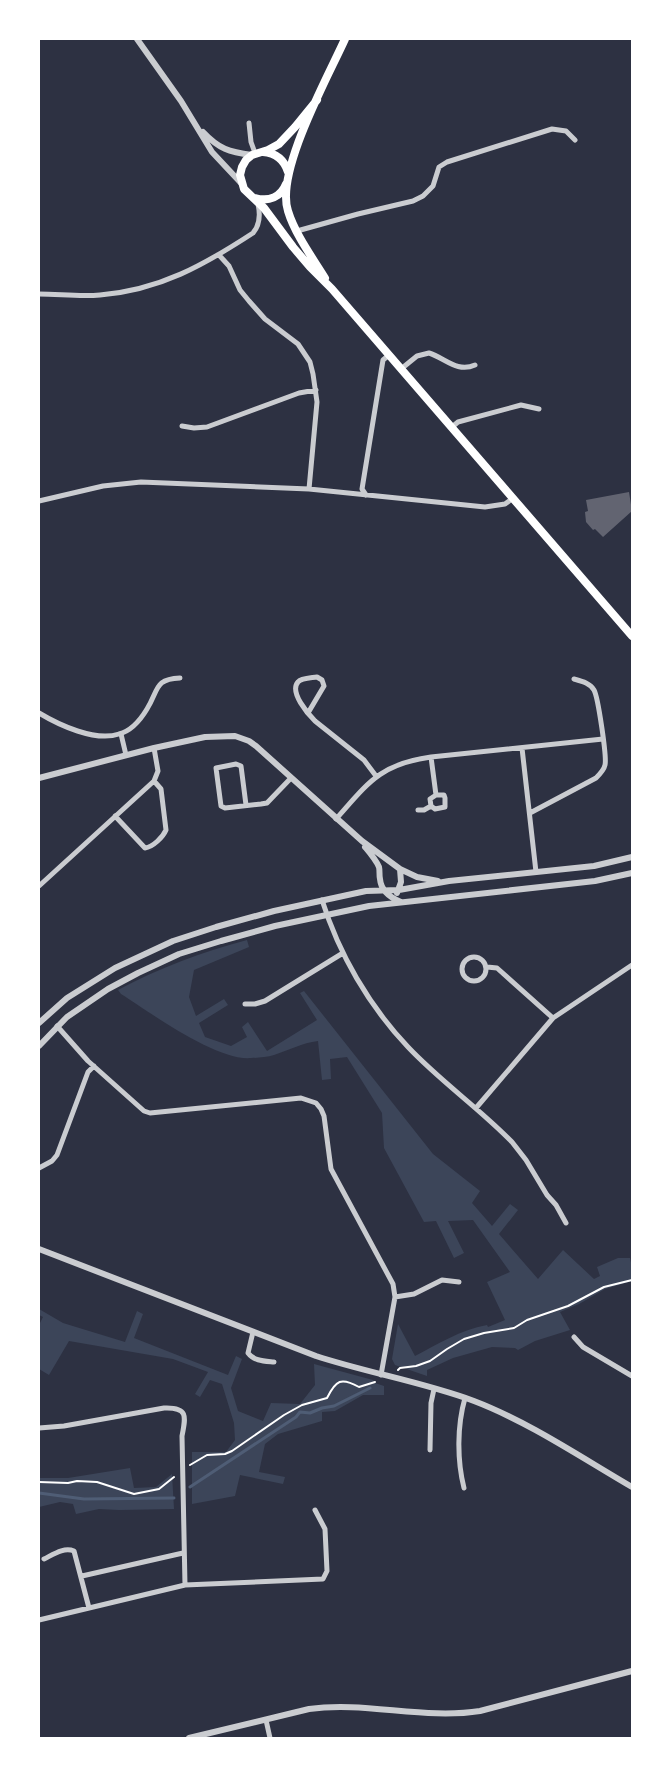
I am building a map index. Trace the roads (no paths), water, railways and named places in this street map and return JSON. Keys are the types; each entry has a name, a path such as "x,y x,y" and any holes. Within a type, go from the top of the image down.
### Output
{"main road":[{"path":"256,199 275,197 286,186 294,154 345,39"},
{"path":"317,100 284,139 274,147 257,153 246,160 240,175 241,184 244,189 273,218 310,268 332,288"},
{"path":"257,153 276,155 286,165 288,179 286,198 288,210 297,231 332,288 386,358 401,369 632,636"}],"street":[{"path":"137,39 198,127 212,152 241,184"},
{"path":"249,123 251,142 257,153"},
{"path":"198,127 212,141 224,149 257,153"},
{"path":"297,231 413,201 423,196 433,186 438,171 443,164 475,153 552,129 566,130 574,140"},
{"path":"39,294 101,295 146,287 173,279 219,255 256,230 259,213 256,199"},
{"path":"219,255 229,266 240,290 248,301 265,319 298,344 305,353 313,374 317,416 309,489"},
{"path":"401,369 417,356 429,353 458,367 475,365"},
{"path":"366,495 362,489 386,358"},
{"path":"182,426 194,428 207,427 299,393 316,390"},
{"path":"452,427 458,422 521,405 539,409"},
{"path":"39,501 103,486 129,483 309,489 477,506 505,504 513,498"},
{"path":"308,713 324,686 322,680 317,677 300,680 296,687 298,698 308,713 364,760 376,776"},
{"path":"39,713 62,725 80,731 108,736 121,734 133,726 148,708 159,684 163,681 180,678"},
{"path":"530,813 596,778 601,774 606,760 597,696 591,686 574,680"},
{"path":"121,734 126,755"},
{"path":"39,778 154,748 204,738 235,736 249,741 256,746 362,842 400,870 422,878 449,882"},
{"path":"336,819 376,776 407,762 431,757 603,739"},
{"path":"39,886 154,781 158,771 154,748"},
{"path":"522,748 536,872"},
{"path":"431,757 436,795"},
{"path":"246,806 240,766 236,764 216,768 223,808 246,806 268,802 291,778"},
{"path":"115,816 145,848 150,847 166,830 161,789 154,781"},
{"path":"436,795 444,795 445,806 435,809 431,806 430,800 436,795"},
{"path":"418,810 424,810 431,806"},
{"path":"362,842 377,863 384,891 392,898 402,902"},
{"path":"39,1023 56,1006 82,987 115,968 152,950 216,926 366,891 398,890 449,882 594,866 632,857"},
{"path":"382,904 392,898 398,890 401,878 400,870"},
{"path":"39,1046 56,1026 78,1008 108,989 179,954 221,941 327,914 382,904 595,881 632,873"},
{"path":"366,891 375,886 380,880"},
{"path":"322,900 343,953 369,997 390,1026 408,1047 502,1131 521,1154 566,1223"},
{"path":"245,1004 265,1001 343,953"},
{"path":"471,956 483,959 487,967 486,974 476,981 465,977 462,970 464,962 471,956"},
{"path":"476,1108 553,1018 632,965"},
{"path":"487,967 498,968 553,1018"},
{"path":"56,1026 94,1066 140,1109 150,1113 302,1098 316,1103 324,1116 331,1168 393,1284 395,1296 381,1375"},
{"path":"39,1168 55,1158 88,1072 94,1066"},
{"path":"39,1249 342,1365 465,1398 500,1413 632,1487"},
{"path":"395,1296 414,1294 442,1280 459,1282"},
{"path":"253,1332 248,1354 262,1361 274,1362"},
{"path":"574,1337 583,1347 632,1376"},
{"path":"430,1450 431,1403 434,1389"},
{"path":"464,1488 460,1466 460,1425 465,1398"},
{"path":"39,1428 64,1426 164,1408 178,1408 182,1411 184,1416 182,1436 184,1584"},
{"path":"39,1620 184,1584 324,1579 327,1571 325,1529 315,1510"},
{"path":"44,1559 59,1551 74,1551 89,1608"},
{"path":"82,1576 183,1553"},
{"path":"189,1738 328,1707 345,1706 435,1714 480,1712 632,1671"},
{"path":"266,1720 270,1738"}],"waterway":[{"path":"190,1487 296,1417 300,1412 310,1413 334,1406 370,1388"},
{"path":"39,1493 84,1499 174,1498"}]}
